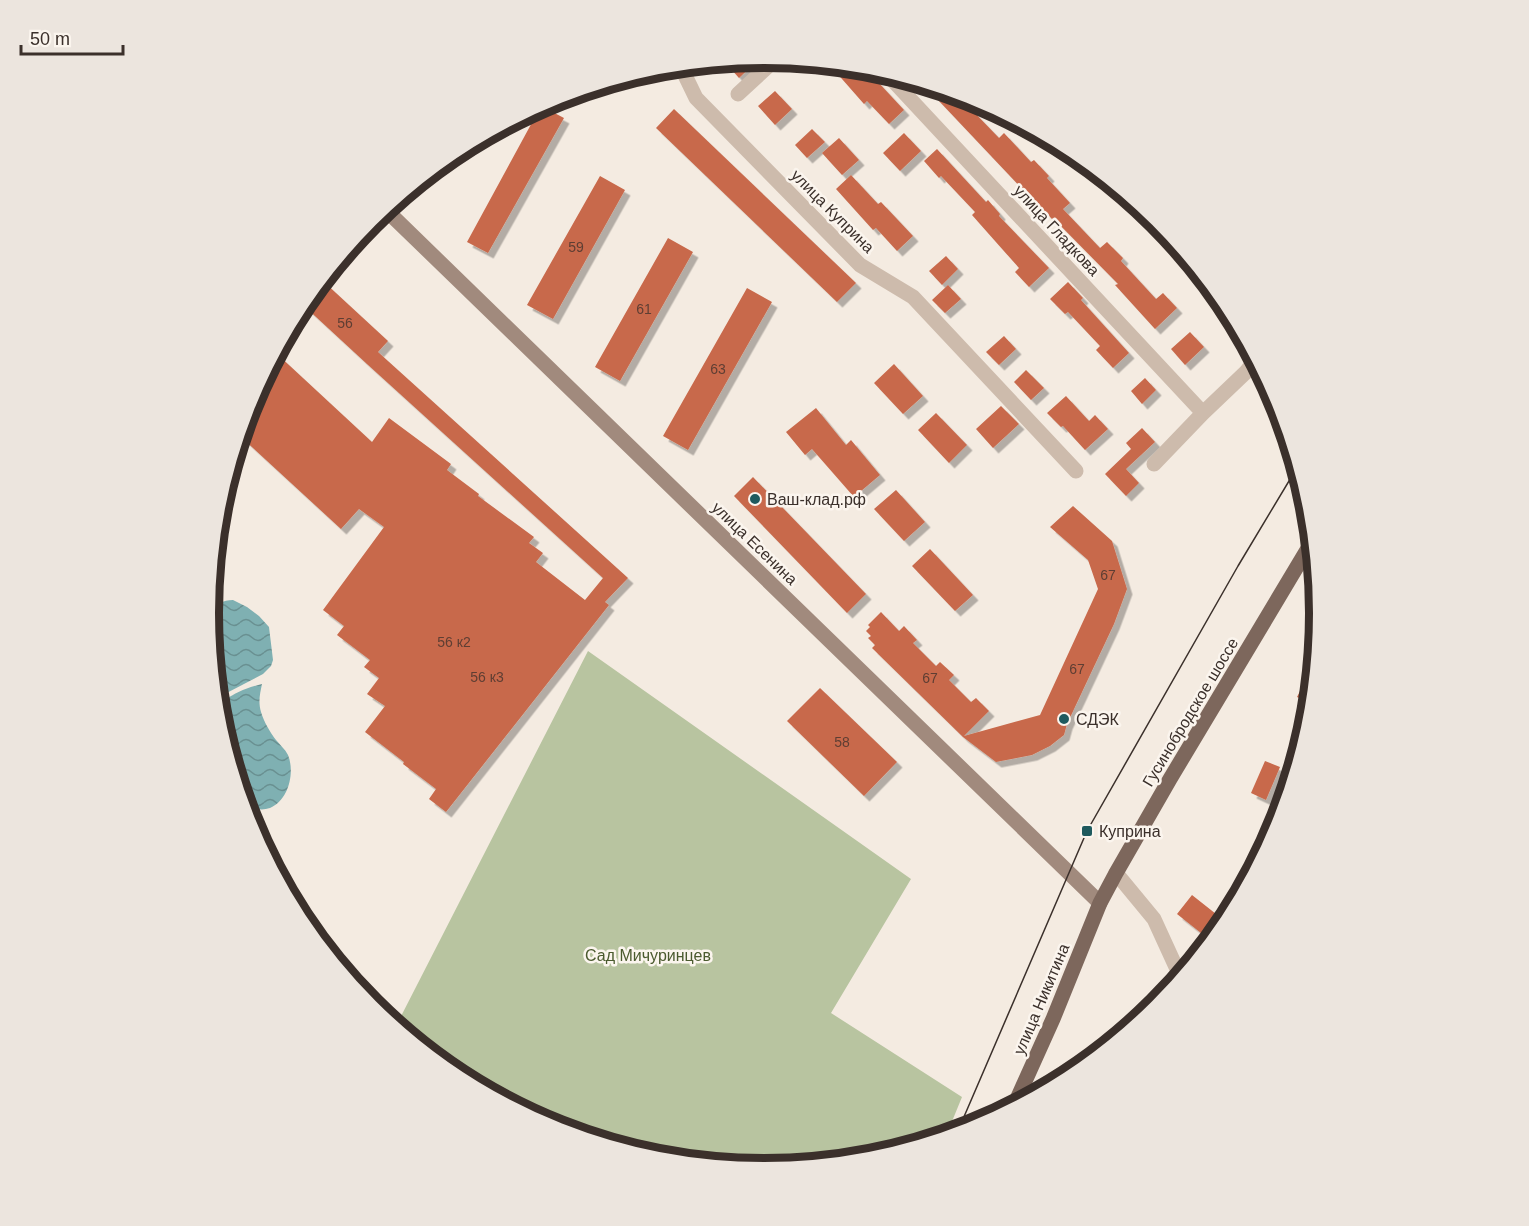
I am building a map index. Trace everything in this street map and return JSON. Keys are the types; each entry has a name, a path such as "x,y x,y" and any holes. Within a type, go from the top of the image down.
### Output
{"main road":[{"name":"Гусинобродское шоссе","path":"1100,903 1170,779 1306,552"},
{"name":"улица Никитина","path":"1018,1095 1053,1019 1100,903"}],"street":[{"path":"738,94 766,68"},
{"name":"улица Куприна","path":"684,74 696,98 720,123 861,265 913,297 1076,471"},
{"name":"улица Гладкова","path":"897,84 1203,413"},
{"name":"улица Есенина","path":"392,215 1100,903"},
{"path":"1154,464 1251,366"},
{"path":"1116,873 1154,919 1177,970"}],"green space":[{"name":"Сад Мичуринцев","path":"588,651 911,879 831,1013 962,1097 950,1126 871,1148 800,1157 764,1158 693,1154 623,1140 589,1130 523,1102 461,1067 400,1018"}],"water":[{"path":"233,600 247,607 269,627 273,660 271,666 263,674 225,694 220,649 219,613 219,603"},
{"path":"262,684 259,701 262,716 288,755 290,762 289,785 286,792 277,804 270,808 256,808 229,719 226,700 245,689"}],"building":[{"path":"749,68 739,78 731,69"},
{"path":"836,72 875,79 904,110 889,124 867,101 864,104"},
{"path":"775,91 792,109 775,125 758,106"},
{"path":"932,94 972,108 999,138 1004,133 1031,162 1034,160 1049,176 1047,178 1070,203 1063,209 1100,248 1107,242 1156,299 1163,293 1177,308 1155,329 1115,285 1118,284 1028,195"},
{"path":"674,109 856,283 837,302 656,128"},
{"path":"551,111 564,118 488,253 467,242 534,119"},
{"path":"812,129 825,142 807,158 795,145"},
{"path":"904,133 921,151 900,171 883,153"},
{"path":"839,138 859,160 842,175 822,153"},
{"path":"937,149 986,202 988,200 1000,214 999,216 1049,268 1029,287 1015,272 1019,268 972,215 975,212 924,161"},
{"path":"851,175 913,236 897,251 876,228 873,230 836,189"},
{"path":"600,176 625,190 553,319 527,305"},
{"path":"668,238 693,252 620,381 595,367"},
{"path":"946,256 958,269 942,285 929,271"},
{"path":"1068,282 1083,298 1081,300 1129,353 1113,368 1096,350 1100,346 1068,312 1065,314 1050,299"},
{"path":"948,285 961,299 945,313 932,300"},
{"path":"328,286 388,341 378,352 628,578 605,602 609,605 446,812 429,799 436,789 365,732 385,706 367,694 379,678 364,667 370,660 337,635 344,626 323,610 384,527 359,509 341,529 247,442 282,359 372,442 389,418 451,464 447,470 534,537 529,543 543,553 536,562 585,600 603,578 310,311"},
{"path":"747,288 772,302 688,450 663,436"},
{"path":"1190,332 1204,347 1185,365 1171,349"},
{"path":"1004,336 1016,349 999,365 986,352"},
{"path":"894,364 923,396 903,414 874,383"},
{"path":"1026,370 1044,388 1031,400 1014,382"},
{"path":"1145,378 1156,390 1142,404 1131,391"},
{"path":"1066,396 1089,421 1095,415 1108,429 1085,450 1063,426 1061,427 1047,413"},
{"path":"1001,406 1019,424 993,448 976,429"},
{"path":"816,408 846,445 851,440 880,475 854,497 812,449 805,455 786,432"},
{"path":"936,413 967,445 949,463 918,430"},
{"path":"1142,428 1155,442 1126,469 1139,483 1126,496 1105,474 1131,449 1126,443"},
{"path":"753,477 866,594 847,613 734,496"},
{"path":"896,490 925,522 904,541 874,509"},
{"path":"1073,506 1112,541 1127,589 1114,624 1064,735 1050,746 1032,755 996,762 963,737 872,648 875,645 868,638 871,636 866,631 870,627 868,625 881,612 899,631 904,626 917,640 913,643 936,666 940,662 954,675 949,680 971,702 976,698 989,711 964,736 1040,715 1098,589 1088,560 1050,527"},
{"path":"930,549 973,595 955,611 912,566"},
{"path":"1305,681 1303,700 1297,697"},
{"path":"820,688 897,762 864,796 787,721"},
{"path":"1265,761 1280,767 1266,800 1251,793"},
{"path":"1192,895 1216,914 1201,933 1177,914"}],"tram line":[{"path":"962,1121 1087,831 1292,476"}],"place":[{"name":"Ваш-клад.рф","path":"755,499"},
{"name":"СДЭК","path":"1064,719"},
{"name":"Куприна","path":"1087,831"}]}
